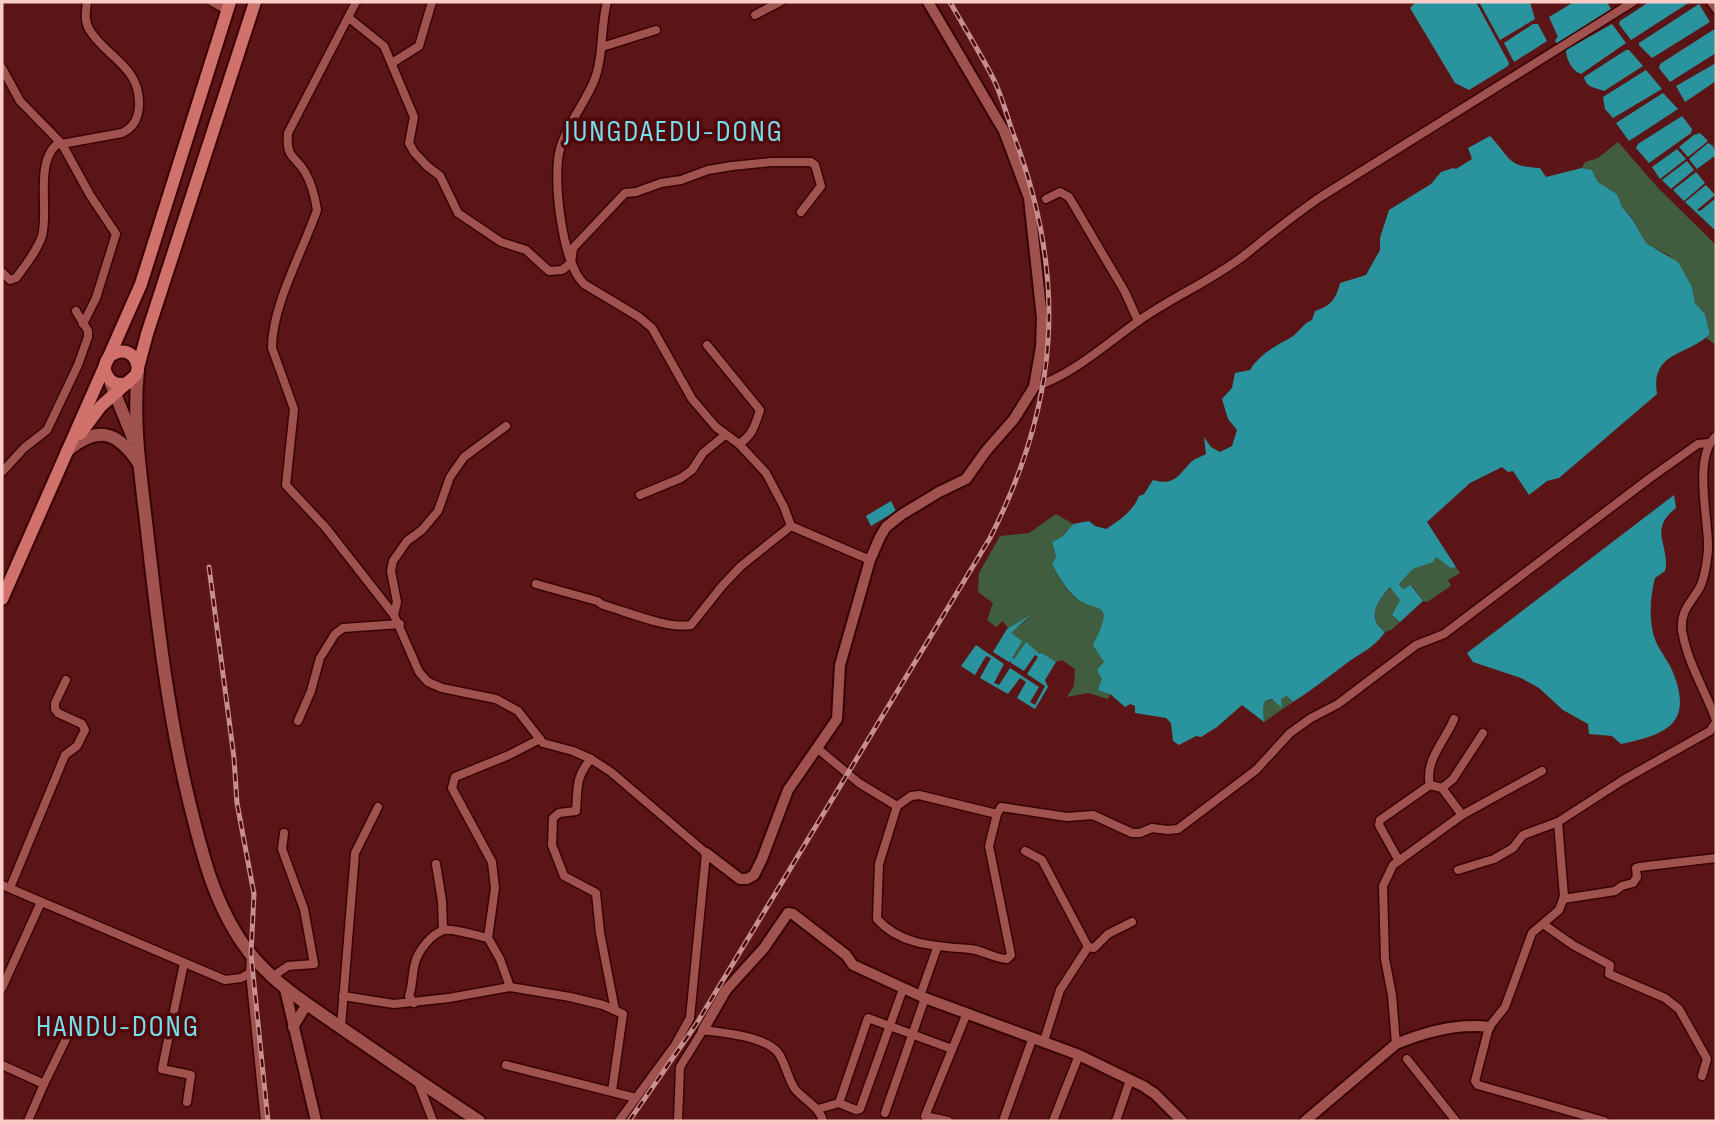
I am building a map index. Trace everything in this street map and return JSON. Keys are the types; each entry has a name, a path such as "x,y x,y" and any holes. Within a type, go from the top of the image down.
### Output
{"main road":[{"path":"255,2 147,334 138,370 138,452 159,642 183,775 208,872 225,914 251,954 285,989 479,1121"},
{"path":"2,599 141,284 228,6"},
{"path":"67,451 101,406 115,392 133,380 138,370 136,360 124,351 113,353 106,361 105,372 115,392 138,452"},
{"path":"108,377 117,384 128,383"},
{"path":"67,451 86,438 108,435 127,446 140,466"}],"street":[{"path":"2,272 10,280 16,278 40,241 43,233 48,156 56,145 122,133 135,123 138,92 131,76 89,29 86,18 87,2"},
{"path":"212,2 228,6"},
{"path":"356,2 288,133 288,151 303,169 314,192 317,209 276,317 272,348 295,409 286,485 326,528 394,615 419,672 428,682 442,688 496,699 518,711 548,746 573,751 611,772 740,879 754,875 788,790 836,719 840,665 870,560 886,527 931,496 966,479 1014,419 1034,387 1041,346 1042,318 1029,198 1004,131 928,2"},
{"path":"392,64 419,46 432,2"},
{"path":"607,2 602,47 594,80 567,129 557,164 560,216 576,277 652,328 692,399 725,435 739,444 766,473 791,526 870,560"},
{"path":"755,15 780,2"},
{"path":"1034,387 1109,344 1139,321 1246,254 1283,223 1322,196 1633,2"},
{"path":"1711,2 1716,9"},
{"path":"349,18 384,46 414,117 409,142 426,166 440,176 458,213 501,242 526,250 549,271 562,270 571,263 573,248 625,193 681,180 708,170 771,162 811,162 815,165 821,186 801,212"},
{"path":"602,47 656,30"},
{"path":"2,68 5,83 62,144 90,195 116,234 96,298 83,324"},
{"path":"1046,199 1060,192 1069,197 1139,321"},
{"path":"2,472 24,448 47,430 88,343 88,331 76,311"},
{"path":"707,345 760,410 754,429 739,444"},
{"path":"394,615 397,602 391,571 393,561 407,541 422,530 438,511 455,467 464,457 506,426"},
{"path":"640,495 681,478 692,470 703,453 725,435"},
{"path":"1458,870 1494,859 1513,848 1523,835 1558,822 1623,780 1710,732 1716,721 1692,665 1682,628 1682,617 1686,605 1701,585 1708,547 1704,512 1704,455 1709,443 1716,436"},
{"path":"997,814 919,795 911,796 897,806 879,864 877,919 888,931 937,948 970,949 1003,960 1011,955 989,846 1001,807 1067,817 1093,815 1132,833 1152,828 1178,829 1256,770 1290,733 1338,704 1416,645 1444,634 1660,471 1698,444 1709,443"},
{"path":"536,584 650,619 682,626 691,625 741,566 791,526"},
{"path":"1708,547 1716,553"},
{"path":"298,721 311,691 320,658 335,634 343,628 400,624"},
{"path":"66,680 55,703 55,709 82,724 85,730 78,746 65,755 41,809 39,823 6,887 225,980 241,978 250,973"},
{"path":"1430,785 1429,767 1454,719"},
{"path":"1442,788 1452,779 1483,733"},
{"path":"510,987 500,958 488,938 495,888 492,862 452,788 455,777 540,739"},
{"path":"817,748 859,783 897,806"},
{"path":"591,759 582,768 577,779 576,811 559,813 553,818 552,845 564,876 596,893 600,933 615,1010"},
{"path":"1396,1044 1392,995 1385,959 1383,886 1393,865 1462,816 1542,771"},
{"path":"1399,861 1379,825 1380,820 1430,785 1442,788 1462,816"},
{"path":"341,1027 355,853 378,807"},
{"path":"1558,822 1563,899 1559,909 1532,933 1505,1007 1489,1027 1475,1081 1478,1085 1604,1121"},
{"path":"272,977 288,966 314,964 304,909 282,849 284,833"},
{"path":"1025,851 1042,860 1088,947"},
{"path":"619,1121 675,1045 690,1018 706,853"},
{"path":"1563,899 1615,891 1633,883 1637,877 1636,868 1639,867 1716,858"},
{"path":"436,864 443,930"},
{"path":"2,988 41,902"},
{"path":"678,1121 680,1067 726,990 764,948 788,913 793,914 846,955 852,965 923,997 1079,1055 1155,1094 1182,1121"},
{"path":"1088,947 1094,948 1108,934 1132,922"},
{"path":"1543,924 1573,945 1610,965 1609,974 1665,998 1679,1009 1707,1059 1702,1076"},
{"path":"414,1003 409,996 414,983 415,963 425,945 443,930 488,938"},
{"path":"1044,1041 1060,990 1088,947"},
{"path":"885,1113 913,1034 937,948"},
{"path":"251,954 250,973 265,1121"},
{"path":"184,963 162,1069 191,1075 187,1101"},
{"path":"343,996 394,1004 414,1003 510,987 603,1005 623,1014 612,1091"},
{"path":"285,989 316,1121"},
{"path":"818,1109 839,1103 860,1109 903,989"},
{"path":"293,1027 307,1004"},
{"path":"948,1121 925,1116 967,1013"},
{"path":"839,1103 868,1018 952,1049"},
{"path":"1306,1121 1396,1044 1414,1036 1455,1027 1489,1027"},
{"path":"703,1030 760,1040 774,1048 793,1086 804,1099 818,1109 823,1121"},
{"path":"28,1121 67,1037"},
{"path":"1003,1121 1033,1037"},
{"path":"1053,1121 1079,1055"},
{"path":"1407,1059 1456,1121"},
{"path":"2,1065 44,1084"},
{"path":"506,1065 636,1098"},
{"path":"1116,1121 1130,1080"},
{"path":"417,1081 433,1121"}],"green space":[{"path":"1618,142 1659,189 1716,245 1716,345 1706,338 1710,334 1705,314 1695,303 1692,287 1670,256 1646,243 1633,219 1622,207 1617,194 1598,182 1592,170 1582,168 1585,162 1598,158"},
{"path":"1056,514 1073,524 1063,536 1052,542 1056,556 1052,565 1073,596 1095,605 1103,614 1104,626 1098,650 1104,662 1110,694 1108,699 1088,693 1067,697 1074,686 1075,669 1062,660 1056,662 1040,654 1025,643 1014,659 1011,658 1010,633 1032,616 1009,630 1003,621 996,627 987,620 993,603 978,592 979,573 1000,536 1029,533"},
{"path":"1436,557 1451,567 1456,567 1460,573 1448,580 1451,586 1427,602 1423,601 1412,585 1403,589 1399,584 1413,569 1432,562"},
{"path":"1391,587 1400,600 1392,615 1400,622 1385,632 1376,621 1375,615 1378,603"},
{"path":"1287,696 1293,702 1264,722 1264,701"}],"water":[{"path":"1416,2 1476,2 1509,63 1508,66 1469,90 1455,83 1410,8"},
{"path":"1479,2 1530,2 1535,19 1500,40"},
{"path":"1574,2 1607,2 1611,9 1557,44 1555,40 1558,37 1549,17"},
{"path":"1649,2 1690,2 1631,40 1619,24 1620,21"},
{"path":"1699,4 1710,22 1652,58 1639,45 1639,43"},
{"path":"1533,24 1538,24 1547,41 1514,62 1504,43"},
{"path":"1612,24 1626,43 1581,74 1575,70 1566,50"},
{"path":"1716,30 1716,53 1670,82 1659,68 1660,64"},
{"path":"1626,50 1643,66 1604,91 1587,83 1584,77"},
{"path":"1716,63 1716,81 1685,102 1676,86"},
{"path":"1646,70 1662,89 1613,118 1605,109 1603,97"},
{"path":"1663,93 1678,109 1629,141 1616,123"},
{"path":"1682,116 1692,129 1691,133 1649,163 1636,148 1638,144"},
{"path":"1700,133 1708,141 1688,157 1679,147"},
{"path":"1490,136 1510,160 1521,166 1540,168 1546,177 1582,168 1592,170 1598,182 1617,194 1622,207 1646,243 1678,262 1692,287 1695,303 1705,314 1710,334 1665,362 1656,380 1657,394 1559,478 1547,481 1529,495 1513,471 1508,472 1502,467 1470,483 1427,522 1456,567 1451,568 1436,557 1433,562 1413,569 1399,584 1403,589 1411,585 1423,601 1400,622 1392,615 1400,600 1390,587 1381,598 1375,616 1379,627 1385,632 1372,646 1293,702 1287,696 1281,699 1282,708 1272,699 1265,701 1264,722 1242,705 1217,727 1201,737 1196,736 1179,745 1173,741 1171,723 1166,718 1135,713 1135,706 1130,704 1125,707 1110,694 1098,690 1102,679 1097,670 1104,662 1093,645 1103,612 1079,600 1066,587 1052,565 1056,556 1052,542 1063,536 1073,524 1089,521 1106,529 1130,511 1153,480 1171,481 1193,461 1206,454 1204,437 1211,447 1220,452 1232,446 1237,430 1228,419 1222,399 1232,388 1235,373 1250,370 1263,355 1312,320 1315,311 1332,301 1340,283 1366,275 1380,250 1380,238 1389,210 1431,184 1441,172 1456,169 1472,159 1468,148"},
{"path":"1708,143 1713,146 1716,155 1697,169 1689,159"},
{"path":"1677,149 1686,159 1660,179 1652,167"},
{"path":"1687,161 1694,170 1671,189 1662,180"},
{"path":"1696,172 1705,183 1684,201 1673,190"},
{"path":"1706,185 1715,195 1697,210 1700,211 1716,198 1716,231 1685,202"},
{"path":"1674,495 1676,508 1667,516 1661,531 1665,571 1655,578 1651,610 1656,642 1672,671 1679,692 1680,706 1671,725 1650,736 1621,744 1612,736 1589,734 1588,724 1563,710 1539,688 1521,678 1473,662 1467,653"},
{"path":"891,501 896,511 871,526 866,516"},
{"path":"1031,615 1011,633 1022,641 1012,658 1014,659 1026,642 1040,654 1056,662 1045,680 1048,687 1035,709 1017,698 1026,682 1020,678 1008,694 980,678 991,658 986,656 975,675 961,666 976,645 1004,664 994,683 999,685 1010,668 1039,687 1030,702 1035,705 1045,686 1027,674 1038,657 1035,655 1024,671 993,652 1007,629"}],"railway":[{"path":"629,1121 697,1023 990,538 1013,488 1030,438 1042,389 1048,340 1048,290 1043,240 1031,189 999,91 950,2"},
{"path":"209,567 234,758 237,803 254,894 251,954 268,1121"}],"district":[{"name":"JUNGDAEDU-DONG","path":"674,131"},
{"name":"HANDU-DONG","path":"118,1026"}]}
